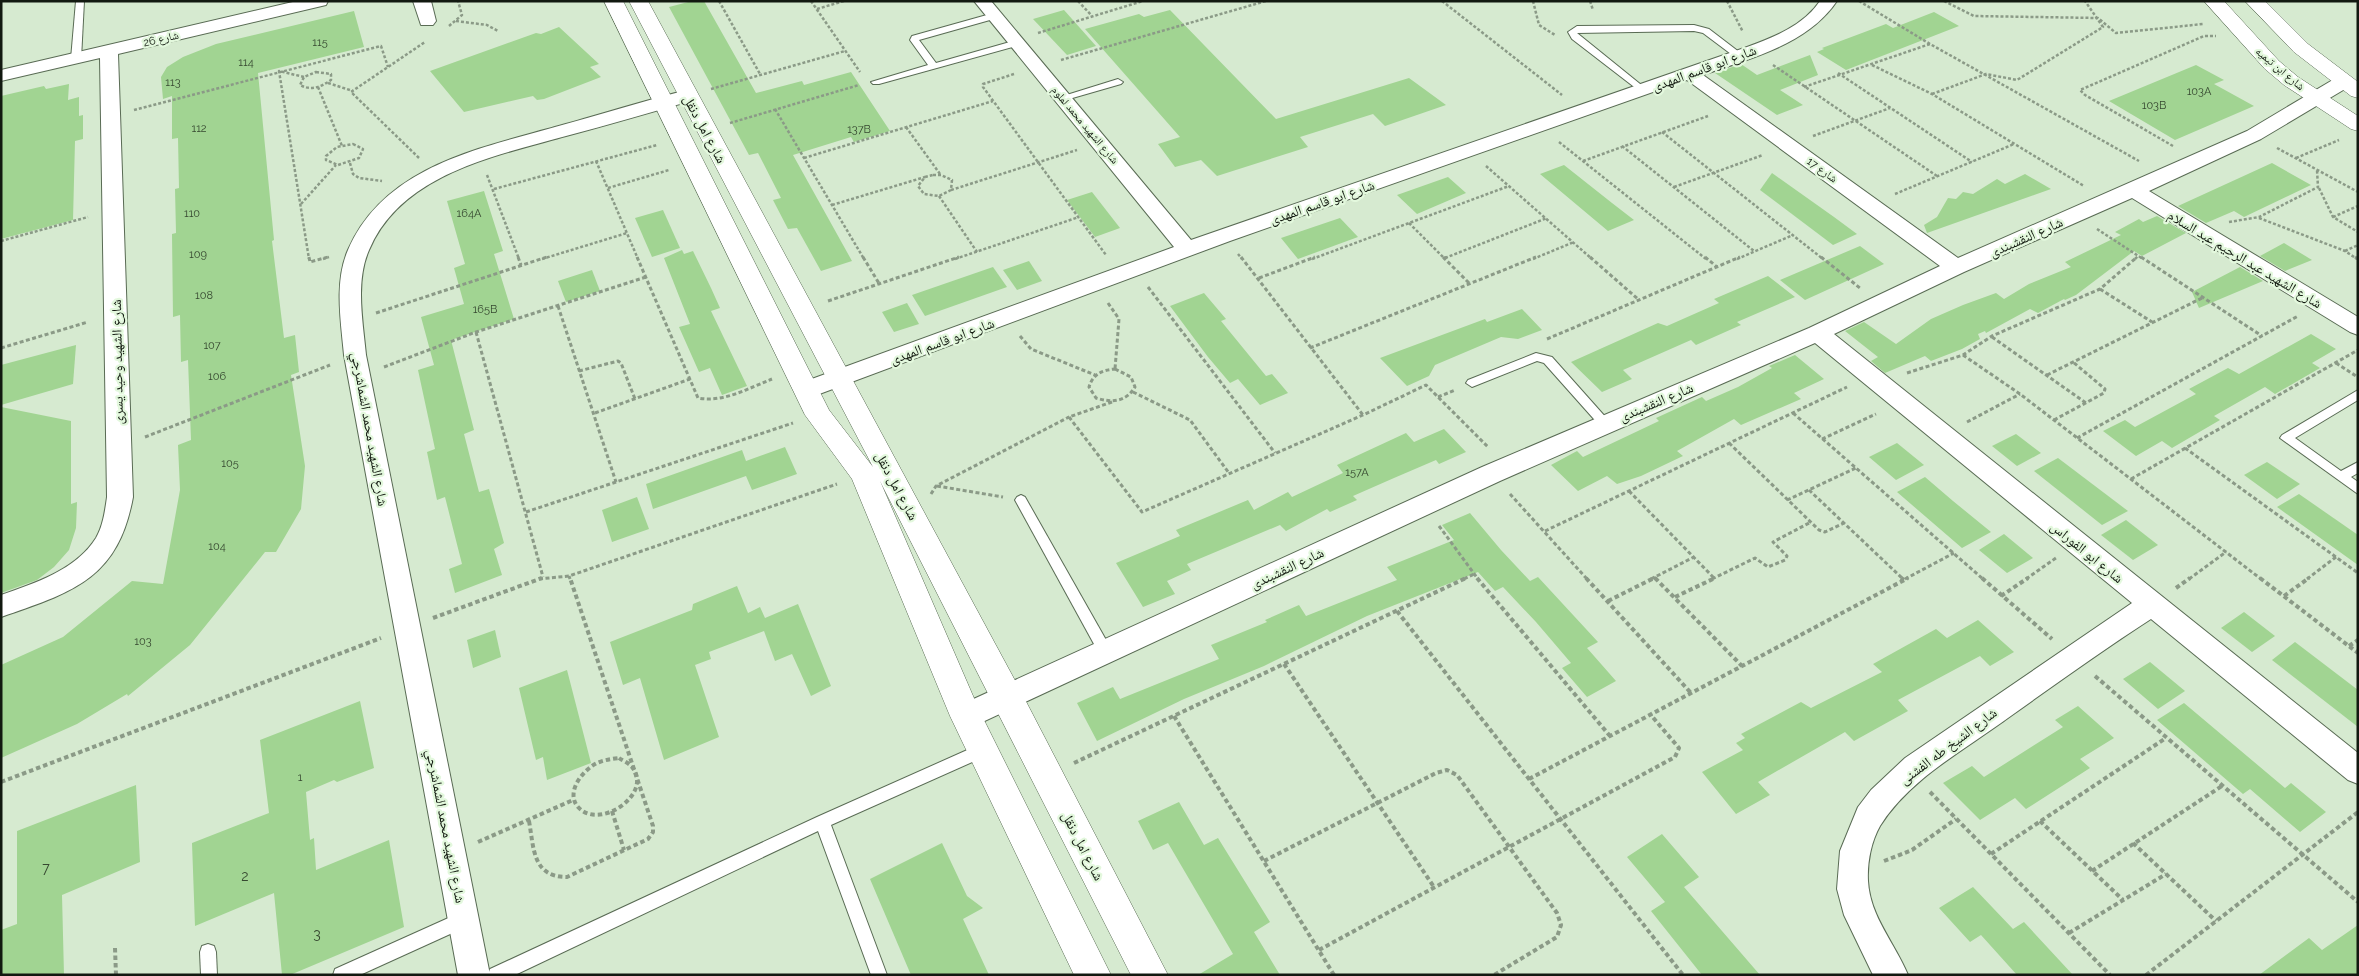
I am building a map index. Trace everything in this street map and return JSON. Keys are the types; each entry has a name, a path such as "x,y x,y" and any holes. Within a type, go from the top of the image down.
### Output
{"street":[{"name":"شارع 26","path":"1,76 320,1"},
{"path":"422,1 429,29"},
{"name":"شارع امل دنقل","path":"612,1 676,99 694,134 804,309 1008,696 1047,776 1150,975"},
{"name":"شارع امل دنقل","path":"638,1 676,99"},
{"name":"شارع ابو قاسم المهدى","path":"801,380 841,378 1223,236 1746,53 1794,34 1817,16 1830,1"},
{"name":"شارع ابن تيميه","path":"2213,1 2272,65 2316,98 2358,125"},
{"path":"2254,1 2301,48 2350,87"},
{"name":"شارع الشهيد محمد لملوم","path":"988,8 1187,249"},
{"name":"شارع الشهيد وحيد يسرى","path":"1,606 64,583 88,567 103,550 112,535 118,516 119,447 109,51"},
{"name":"شارع 17","path":"1689,73 1956,267"},
{"name":"شارع النقشبندى","path":"966,716 1424,505 1605,424 1817,333 1956,267 2165,176 2254,135 2316,98 2350,87"},
{"name":"شارع الشهيد محمد الشماشرجي","path":"474,975 357,366 352,321 353,268 359,248 382,211 425,179 478,156 676,99"},
{"name":"شارع امل دنقل","path":"694,134 694,162 818,415 864,475 966,716 1093,975"},
{"name":"شارع الشهيد عبد الرحيم عبد السلام","path":"2133,190 2358,327"},
{"name":"شارع ابو الفوراس","path":"1817,333 2358,771"},
{"name":"شارع الشيخ طه الفشنى","path":"1892,975 1867,928 1854,896 1853,864 1860,836 1870,814 1911,771 2072,656 2151,605"}],"lane":[{"path":"76,59 80,1"},
{"path":"934,66 914,40 915,38 988,8"},
{"path":"1642,90 1575,37 1572,32 1577,29 1694,28 1706,31 1746,53"},
{"path":"876,82 1016,42"},
{"path":"1062,98 1118,82"},
{"path":"1472,383 1536,357 1548,360 1605,424"},
{"path":"2358,394 2286,438 2358,489"},
{"path":"2341,478 2358,468"},
{"path":"1020,500 1105,651"},
{"path":"496,975 822,822 983,750"},
{"path":"822,822 879,975"},
{"path":"341,975 464,919"},
{"path":"208,952 209,975"}],"path":[{"path":"448,26 462,15 458,1"},
{"path":"719,1 760,74"},
{"path":"811,1 860,73"},
{"path":"817,9 844,1"},
{"path":"1078,1 1092,16"},
{"path":"1016,42 1143,1"},
{"path":"1442,1 1583,111"},
{"path":"1532,1 1539,25 1543,30 1558,36 1575,37"},
{"path":"1727,1 1746,53 1804,87 1937,176"},
{"path":"1859,1 1930,44 2165,176"},
{"path":"1944,1 1974,16 2098,18 2116,33 2230,21"},
{"path":"1932,94 1986,74 2017,80 2103,27 2085,1"},
{"path":"456,21 487,25 498,31"},
{"path":"352,91 388,67 429,29"},
{"path":"2198,161 2085,95 2080,90 2204,36 2244,36"},
{"path":"1804,87 1838,73 1872,65 1930,44"},
{"path":"110,116 279,70 381,46 388,67"},
{"path":"676,99 845,51"},
{"path":"1872,65 1932,94 2108,201"},
{"path":"279,70 304,77"},
{"path":"279,70 310,262 359,248"},
{"path":"316,72 328,72 333,76 328,83 318,87 303,87 300,83 304,77 316,72"},
{"path":"1838,73 1972,162"},
{"path":"328,83 352,91"},
{"path":"494,189 694,134 863,84"},
{"path":"318,87 342,146"},
{"path":"352,91 352,94 425,179"},
{"path":"804,158 993,101"},
{"path":"1583,160 1735,106"},
{"path":"775,109 880,284"},
{"path":"1538,126 1717,267"},
{"path":"906,127 941,175 952,180 951,190"},
{"path":"1662,132 1881,303"},
{"path":"2254,135 2358,192"},
{"path":"2296,158 2340,140"},
{"path":"925,178 918,186 919,191 931,196 939,196 951,190 1099,143"},
{"path":"353,144 363,149 359,158 350,163 329,164 326,156 342,146 353,144"},
{"path":"1869,204 2014,144"},
{"path":"1622,146 1754,251"},
{"path":"1469,150 1639,300"},
{"path":"478,156 494,189 521,265"},
{"path":"596,161 698,398 705,401 801,380"},
{"path":"608,188 694,162"},
{"path":"350,163 353,174 359,178 425,179"},
{"path":"301,205 336,165"},
{"path":"2317,170 2318,187 2333,217 2358,232"},
{"path":"832,205 941,175"},
{"path":"1259,278 1509,186"},
{"path":"2194,227 2259,217 2318,187"},
{"path":"939,196 977,252"},
{"path":"2333,217 2358,206"},
{"path":"2352,209 2358,212"},
{"path":"1,241 112,210"},
{"path":"2075,215 2262,336"},
{"path":"804,309 1079,217"},
{"path":"2259,217 2345,251 2358,259"},
{"path":"1445,258 1546,218"},
{"path":"1409,223 1469,283"},
{"path":"352,321 521,265 627,234"},
{"path":"1536,357 1541,343 1548,338 1793,235"},
{"path":"1223,236 1259,278 1310,348 1363,415"},
{"path":"1310,348 1574,242"},
{"path":"2345,251 2358,245"},
{"path":"1545,531 1729,443 1874,379 1963,355 1992,336 2100,289 2138,256"},
{"path":"1134,269 1275,452"},
{"path":"119,447 357,366 476,332 646,277"},
{"path":"1095,284 1119,319 1115,369"},
{"path":"2100,289 2153,322"},
{"path":"2047,375 2203,298"},
{"path":"2077,438 2320,304"},
{"path":"558,306 595,413 616,482"},
{"path":"1,348 115,314"},
{"path":"1005,318 1031,349 1095,376"},
{"path":"476,332 544,577"},
{"path":"1992,336 2086,403"},
{"path":"2130,479 2358,350"},
{"path":"1963,355 2020,394 2358,653"},
{"path":"579,371 618,361 621,363 635,399"},
{"path":"2054,420 2104,393 2105,388 2073,362"},
{"path":"2336,363 2358,377"},
{"path":"916,521 936,486 1070,417 1120,401 1133,392 1135,387 1132,377 1128,373 1115,369 1107,370 1095,376 1089,387 1091,393 1096,398 1112,402"},
{"path":"595,413 690,379"},
{"path":"1070,417 1142,512 1363,415 1426,385 1500,471 1545,531 1691,693"},
{"path":"1133,392 1190,420 1229,473"},
{"path":"1942,435 2020,394"},
{"path":"1822,439 1902,402"},
{"path":"526,512 818,415"},
{"path":"1729,443 1822,532 1844,523"},
{"path":"2185,448 2358,573"},
{"path":"1787,500 1856,468"},
{"path":"936,486 1020,500"},
{"path":"1809,490 1904,580"},
{"path":"1629,491 1714,578"},
{"path":"1424,505 1474,574 1610,736"},
{"path":"1675,597 1755,558 1768,567 1785,560 1787,556 1773,542 1811,522"},
{"path":"2001,596 2077,544"},
{"path":"2151,605 2226,552"},
{"path":"1529,778 1954,553"},
{"path":"1608,601 1694,557"},
{"path":"2284,596 2336,557"},
{"path":"1047,776 1474,574"},
{"path":"529,821 540,869 550,877 566,877 648,839 653,832 653,826 637,772 569,576"},
{"path":"1654,577 1742,666"},
{"path":"1397,611 1683,975"},
{"path":"2349,646 2358,640"},
{"path":"1284,664 1434,887"},
{"path":"1319,950 1675,757 1678,748 1650,714"},
{"path":"1174,716 1334,975"},
{"path":"1991,854 2166,738"},
{"path":"619,758 630,763 637,772 637,785 631,797 619,808 591,815 580,810 573,800 574,788 580,775 591,765 605,759 619,758"},
{"path":"1264,861 1436,773 1447,770 1457,775 1557,914 1561,925 1557,936 1494,975"},
{"path":"1911,771 2110,975"},
{"path":"2092,871 2222,786"},
{"path":"451,854 573,800"},
{"path":"612,811 624,850"},
{"path":"2146,975 2358,812"},
{"path":"1853,864 1889,860 1912,850 1956,819"},
{"path":"2040,821 2123,900"},
{"path":"2133,843 2216,921"},
{"path":"2069,933 2166,874"},
{"path":"115,948 116,975"}],"building":[{"path":"692,1 704,1 756,93 802,81 804,85 851,72 890,131 854,142 851,137 793,155 852,261 821,271 797,228 788,229 773,200 781,198 758,153 749,155 669,7"},
{"path":"1064,10 1096,46 1067,55 1033,19"},
{"path":"1170,10 1276,119 1409,78 1446,105 1385,126 1373,114 1300,137 1308,147 1217,176 1201,160 1175,167 1158,144 1180,137 1085,29 1139,14 1144,17"},
{"path":"354,11 364,47 258,73 274,240 272,241 284,338 295,335 299,372 291,375 305,466 301,509 276,552 265,552 190,645 128,696 127,694 77,724 1,758 1,665 63,637 132,581 163,584 180,490 178,445 191,440 188,360 181,362 180,315 173,317 172,234 176,233 175,189 179,188 178,138 172,139 172,96 163,99 161,77 167,67 183,57 216,44"},
{"path":"1934,12 1959,26 1846,70 1817,52 1824,49 1822,48 1886,24 1893,28"},
{"path":"559,27 599,64 590,67 601,77 544,99 537,100 533,96 464,112 430,71 536,33 541,34"},
{"path":"1810,55 1818,75 1780,90 1803,105 1777,115 1715,73 1741,64 1757,75"},
{"path":"2196,65 2224,80 2214,84 2254,106 2175,140 2109,101"},
{"path":"69,84 68,100 79,97 79,116 83,115 83,139 75,141 73,220 1,239 1,96 44,86 46,89"},
{"path":"2272,163 2311,185 2244,217 2234,211 2206,223 2178,206"},
{"path":"1564,165 1634,220 1608,231 1540,174"},
{"path":"1772,173 1857,234 1833,245 1760,190"},
{"path":"2025,174 2051,189 1927,233 1924,225 1937,217 1948,198 1956,199 1963,192 1973,194 1997,179 2005,184"},
{"path":"1448,177 1466,193 1417,214 1397,195"},
{"path":"484,191 503,251 494,254 514,319 451,340 474,430 464,434 479,492 489,489 504,543 494,549 502,575 455,593 449,569 462,564 445,497 437,500 427,452 435,449 418,370 434,365 421,317 464,304 454,268 465,264 447,201"},
{"path":"1092,192 1120,228 1095,237 1067,200"},
{"path":"663,210 680,248 652,257 635,218"},
{"path":"2157,216 2186,233 2142,256 2134,251 2076,295 2064,299 2038,313 2030,309 1986,333 1985,331 1978,334 1980,339 1962,349 1931,361 1925,356 1885,373 1871,361 1878,357 1845,331 1864,322 1896,344 1931,319 1996,293 2004,299 2029,284 2071,267 2065,262 2121,235 2115,232 2139,219 2143,222"},
{"path":"1340,218 1358,237 1298,259 1281,238"},
{"path":"2284,243 2312,260 2285,271 2260,256"},
{"path":"1860,246 1884,264 1805,300 1780,280"},
{"path":"682,250 684,254 693,251 711,288 720,308 711,311 747,386 722,395 710,368 699,372 679,327 690,324 664,258"},
{"path":"1029,261 1042,281 1017,290 1003,270"},
{"path":"993,267 1007,287 925,316 912,295"},
{"path":"2240,267 2263,281 2199,308 2192,292"},
{"path":"592,270 600,291 566,302 558,281"},
{"path":"1768,276 1795,297 1737,322 1741,325 1696,345 1691,340 1623,370 1632,379 1602,392 1571,362 1658,323 1667,326 1719,303 1714,299"},
{"path":"1204,293 1226,319 1221,321 1266,376 1272,374 1288,393 1260,405 1238,379 1230,383 1208,357 1170,306"},
{"path":"907,303 919,324 894,332 882,312"},
{"path":"1522,309 1542,330 1518,339 1501,337 1435,365 1429,376 1407,386 1380,358 1485,319 1487,322"},
{"path":"2311,334 2336,349 2312,363 2320,368 2275,394 2265,387 2214,416 2220,420 2172,448 2162,441 2136,456 2103,431 2125,420 2135,427 2196,394 2189,389 2228,368 2239,374"},
{"path":"76,345 73,384 1,405 1,365"},
{"path":"1795,355 1824,379 1794,393 1801,399 1741,425 1734,419 1677,451 1683,456 1641,476 1617,484 1607,476 1578,491 1551,465 1577,451 1583,457 1659,421 1656,418 1702,397 1706,401 1738,387 1772,368 1769,366"},
{"path":"1,407 71,421 71,504 77,502 76,528 69,550 54,567 37,580 1,593"},
{"path":"1444,429 1466,452 1439,464 1436,460 1394,478 1353,496 1357,500 1330,512 1327,509 1286,531 1280,525 1187,564 1191,570 1167,581 1175,594 1143,607 1116,563 1180,536 1176,530 1248,500 1254,510 1288,492 1292,497 1343,473 1337,465 1406,433 1414,442"},
{"path":"2016,434 2041,453 2017,466 1992,446"},
{"path":"1897,443 1924,465 1896,480 1869,457"},
{"path":"785,447 797,474 752,490 746,476 653,509 646,484 742,450 746,461"},
{"path":"2058,458 2128,511 2102,525 2034,471"},
{"path":"2267,462 2300,484 2277,499 2244,475"},
{"path":"1925,477 1991,532 1962,548 1897,492"},
{"path":"2299,494 2358,535 2358,565 2277,507"},
{"path":"637,497 649,529 612,542 602,510"},
{"path":"1470,513 1530,581 1538,577 1598,642 1587,648 1616,681 1587,697 1562,668 1571,663 1536,622 1503,587 1495,591 1478,572 1367,616 1264,666 1184,699 1097,741 1077,703 1113,687 1120,699 1219,659 1211,645 1267,622 1265,620 1299,605 1306,616 1397,580 1387,567 1454,540 1442,525"},
{"path":"2126,520 2158,545 2133,560 2101,535"},
{"path":"2004,534 2033,558 2007,573 1979,550"},
{"path":"737,586 748,613 760,607 765,618 798,604 831,686 811,696 792,654 775,661 764,631 709,652 711,659 695,665 719,737 664,760 640,678 623,685 610,642 692,610 693,604"},
{"path":"2244,612 2275,636 2252,652 2221,628"},
{"path":"1978,620 2014,652 1990,666 1980,656 1898,700 1908,711 1854,741 1845,732 1758,782 1770,795 1736,814 1702,772 1743,750 1736,743 1745,738 1741,734 1801,702 1811,708 1882,672 1873,664 1936,629 1947,638"},
{"path":"495,630 501,657 473,668 467,640"},
{"path":"2295,642 2358,690 2358,727 2272,660"},
{"path":"2150,662 2185,691 2158,709 2123,679"},
{"path":"567,670 591,763 547,780 543,757 536,760 519,688"},
{"path":"360,701 374,768 337,782 334,780 306,792 310,840 314,838 316,870 389,840 404,927 290,975 282,975 274,893 195,926 192,843 269,813 260,740"},
{"path":"2184,703 2285,788 2291,783 2326,812 2300,832 2250,789 2243,794 2157,720"},
{"path":"2078,706 2114,738 2080,759 2090,768 2026,809 2015,798 1980,820 1943,783 1972,766 1984,777 2063,727 2055,720"},
{"path":"136,785 140,862 62,895 64,975 1,975 1,930 17,924 17,831"},
{"path":"1179,802 1204,845 1218,838 1270,922 1254,932 1280,975 1198,975 1233,954 1168,843 1153,850 1138,821"},
{"path":"1662,834 1699,877 1684,887 1760,975 1702,975 1651,911 1665,902 1627,857"},
{"path":"942,843 967,896 983,908 963,919 989,975 911,975 870,879"},
{"path":"1973,887 2013,929 2024,922 2073,975 2017,975 1981,935 1970,942 1939,908"},
{"path":"2358,925 2358,975 2259,975 2309,938 2322,950"}]}
